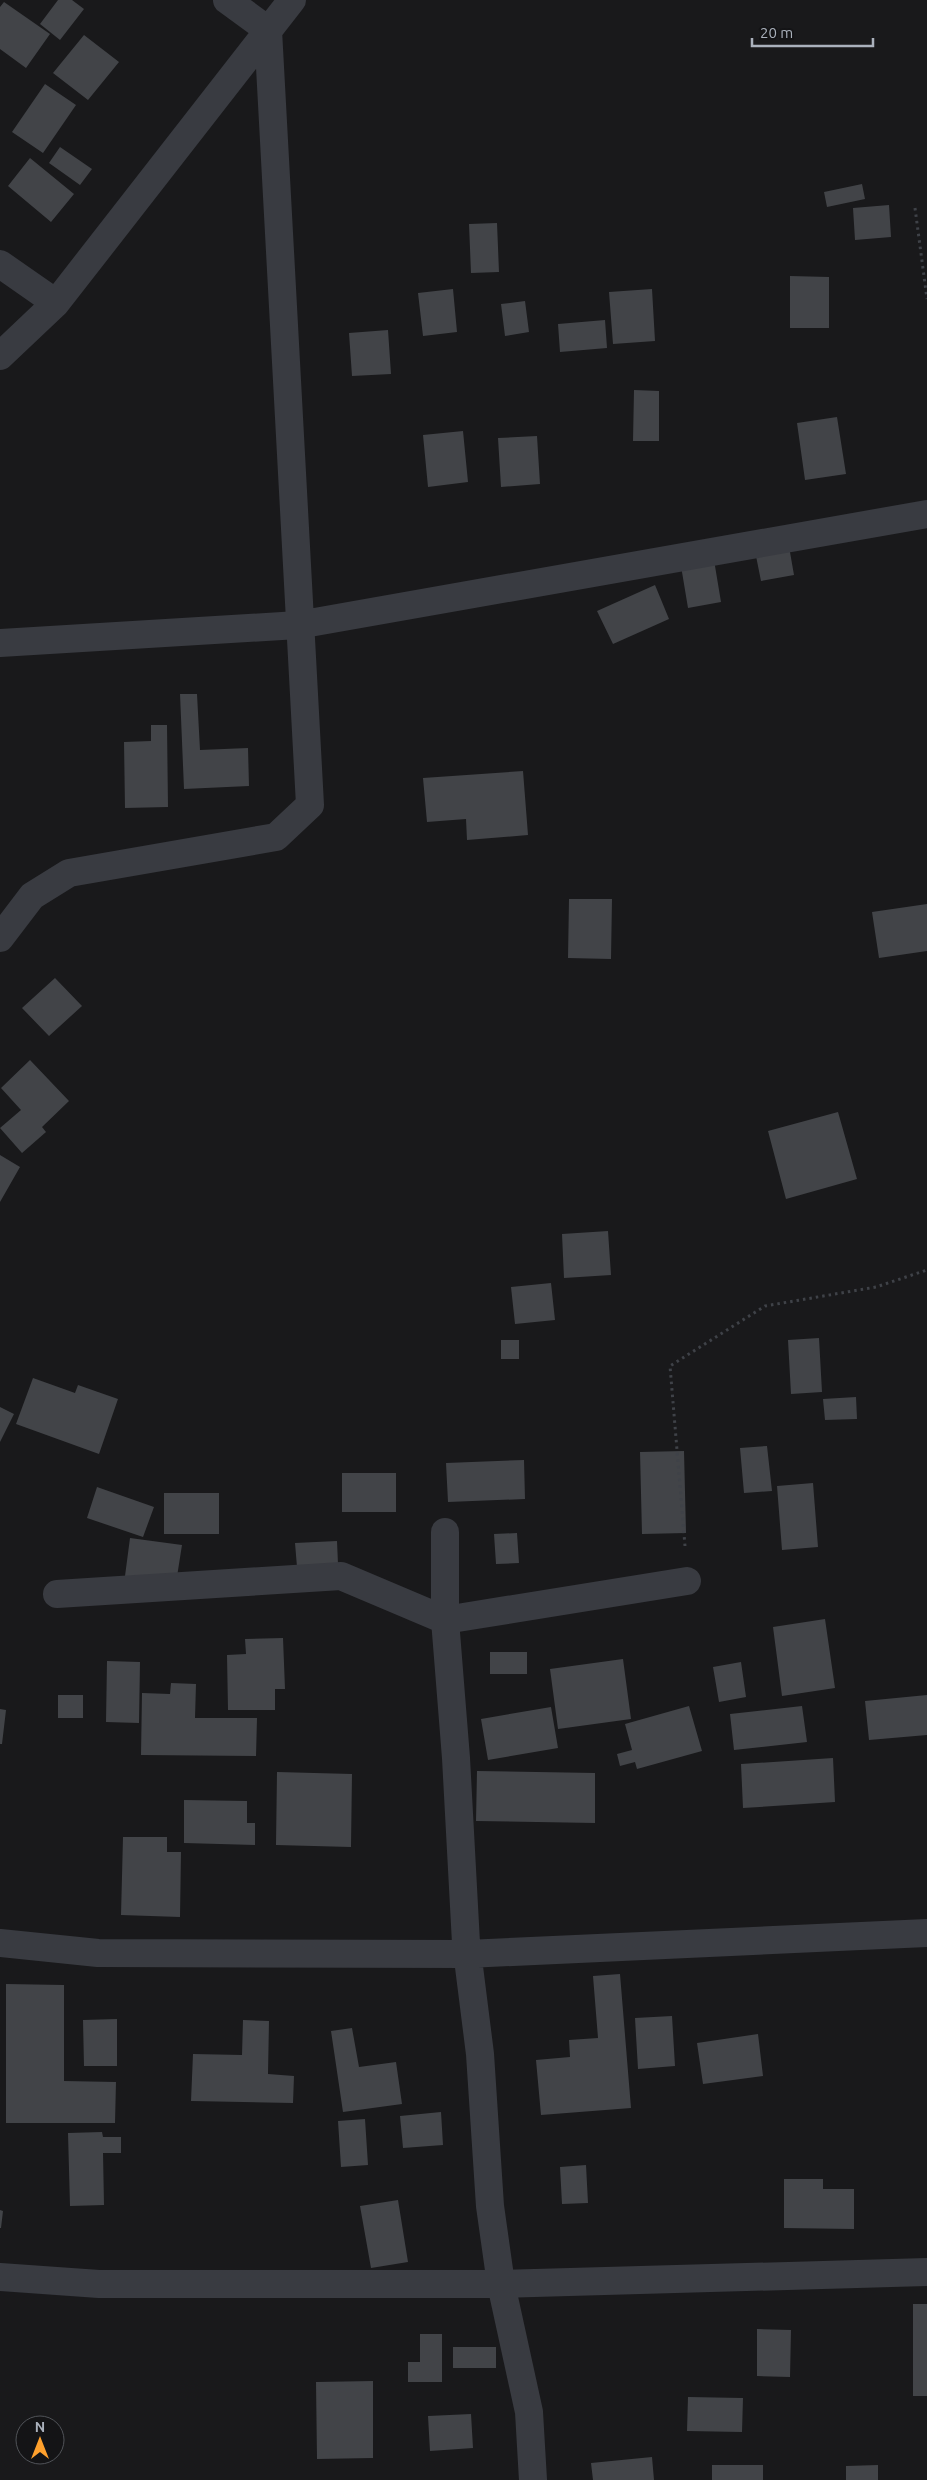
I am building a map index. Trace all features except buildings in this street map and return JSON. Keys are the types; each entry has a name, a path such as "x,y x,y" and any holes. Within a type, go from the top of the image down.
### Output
{"street":[{"path":"227,0 268,30"},
{"path":"0,356 56,303 292,0"},
{"path":"0,938 32,896 70,873 276,837 310,805 298,625 268,30"},
{"path":"0,264 56,303"},
{"path":"0,643 298,625 927,514"},
{"path":"445,1532 445,1620 456,1758 467,1954 480,2054 490,2206 501,2284 529,2412 534,2480"},
{"path":"57,1594 341,1576 445,1620 688,1581"},
{"path":"0,1943 98,1953 467,1954 927,1933"},
{"path":"0,2277 99,2284 501,2284 927,2272"}],"path":[{"path":"916,208 927,299"},
{"path":"688,1581 670,1366 766,1306 876,1287 927,1270"}]}
